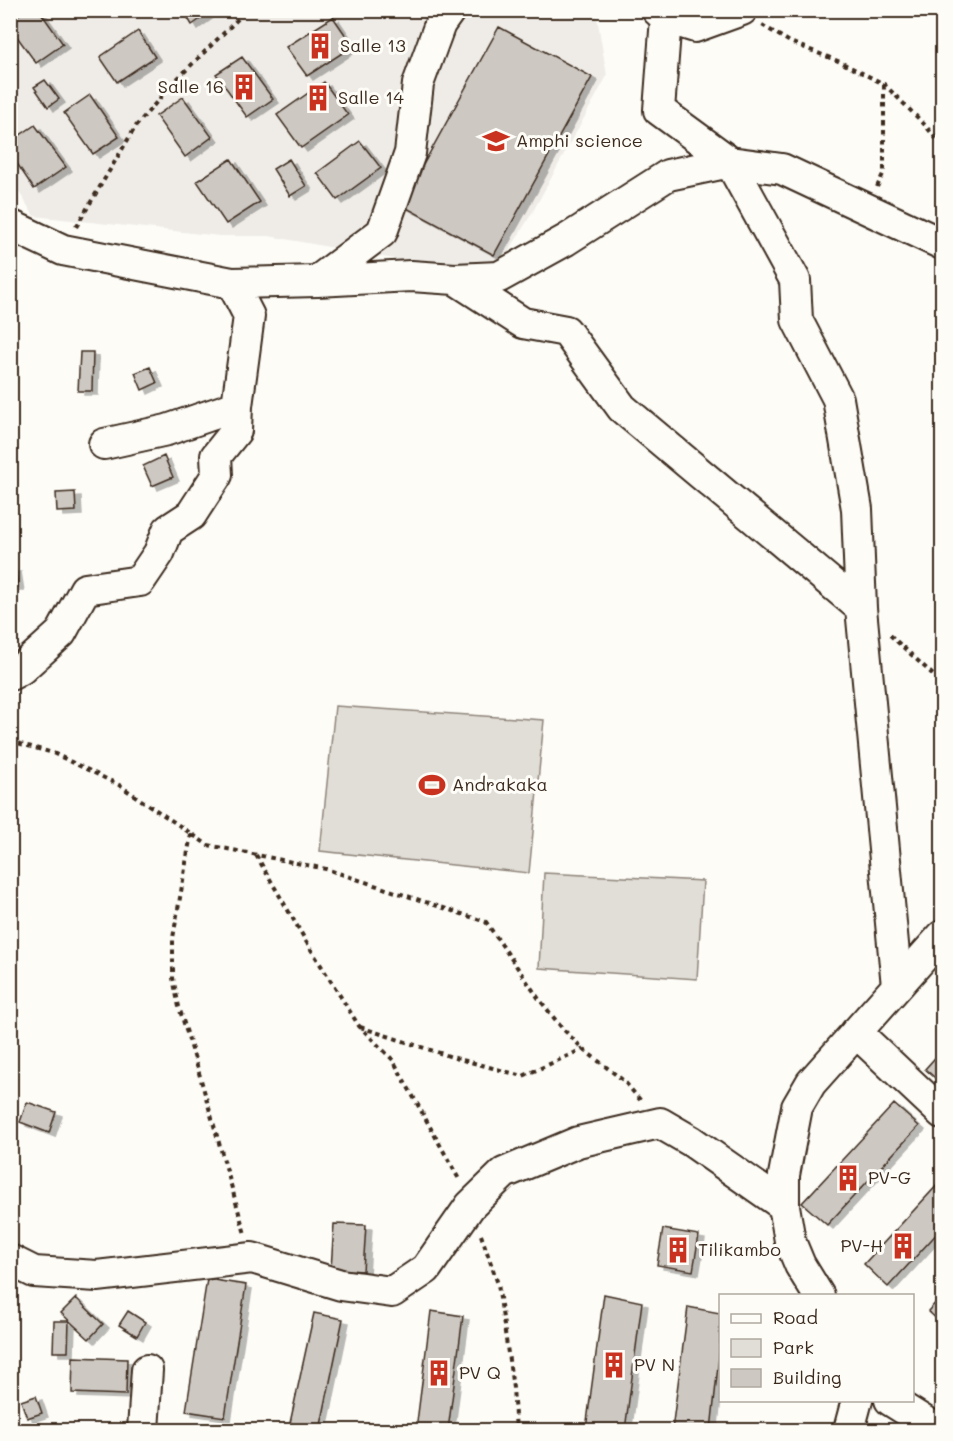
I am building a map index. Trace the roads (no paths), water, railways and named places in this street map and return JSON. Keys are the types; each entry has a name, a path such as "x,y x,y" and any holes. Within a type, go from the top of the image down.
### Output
{"street":[{"path":"317,281 382,232 410,153 418,84 440,24 450,10"},
{"path":"740,11 695,27 662,14 659,110 730,162 795,280 797,320 838,399 857,509 861,608 897,986"},
{"path":"10,225 63,250 232,284 411,276 455,279 499,277 566,240 668,175 730,162 782,169 942,244"},
{"path":"455,279 523,323 566,332 622,408 861,608"},
{"path":"10,675 21,669 61,633 85,589 140,581 159,554 168,530 191,515 217,475 216,456 236,431 237,406 249,316 232,284"},
{"path":"104,444 166,430 237,406"},
{"path":"818,1294 800,1265 790,1241 784,1206 784,1175 797,1107 811,1083 942,936"},
{"path":"856,1032 942,1113"},
{"path":"10,1260 34,1272 97,1276 252,1258 341,1285 392,1292 426,1269 470,1206 504,1173 578,1142 660,1123 692,1141 784,1206"},
{"path":"143,1431 147,1371"},
{"path":"849,1431 857,1402"},
{"path":"892,1402 938,1431"}],"place":[{"name":"Salle 13","path":"320,46"},
{"name":"Salle 16","path":"244,87"},
{"name":"Salle 14","path":"318,98"},
{"name":"Amphi science","path":"496,141"},
{"name":"Andrakaka","path":"432,785"},
{"name":"PV-G","path":"848,1178"},
{"name":"PV-H","path":"903,1246"},
{"name":"Tilikambo","path":"678,1250"},
{"name":"PV N","path":"614,1365"},
{"name":"PV Q","path":"439,1373"}]}
